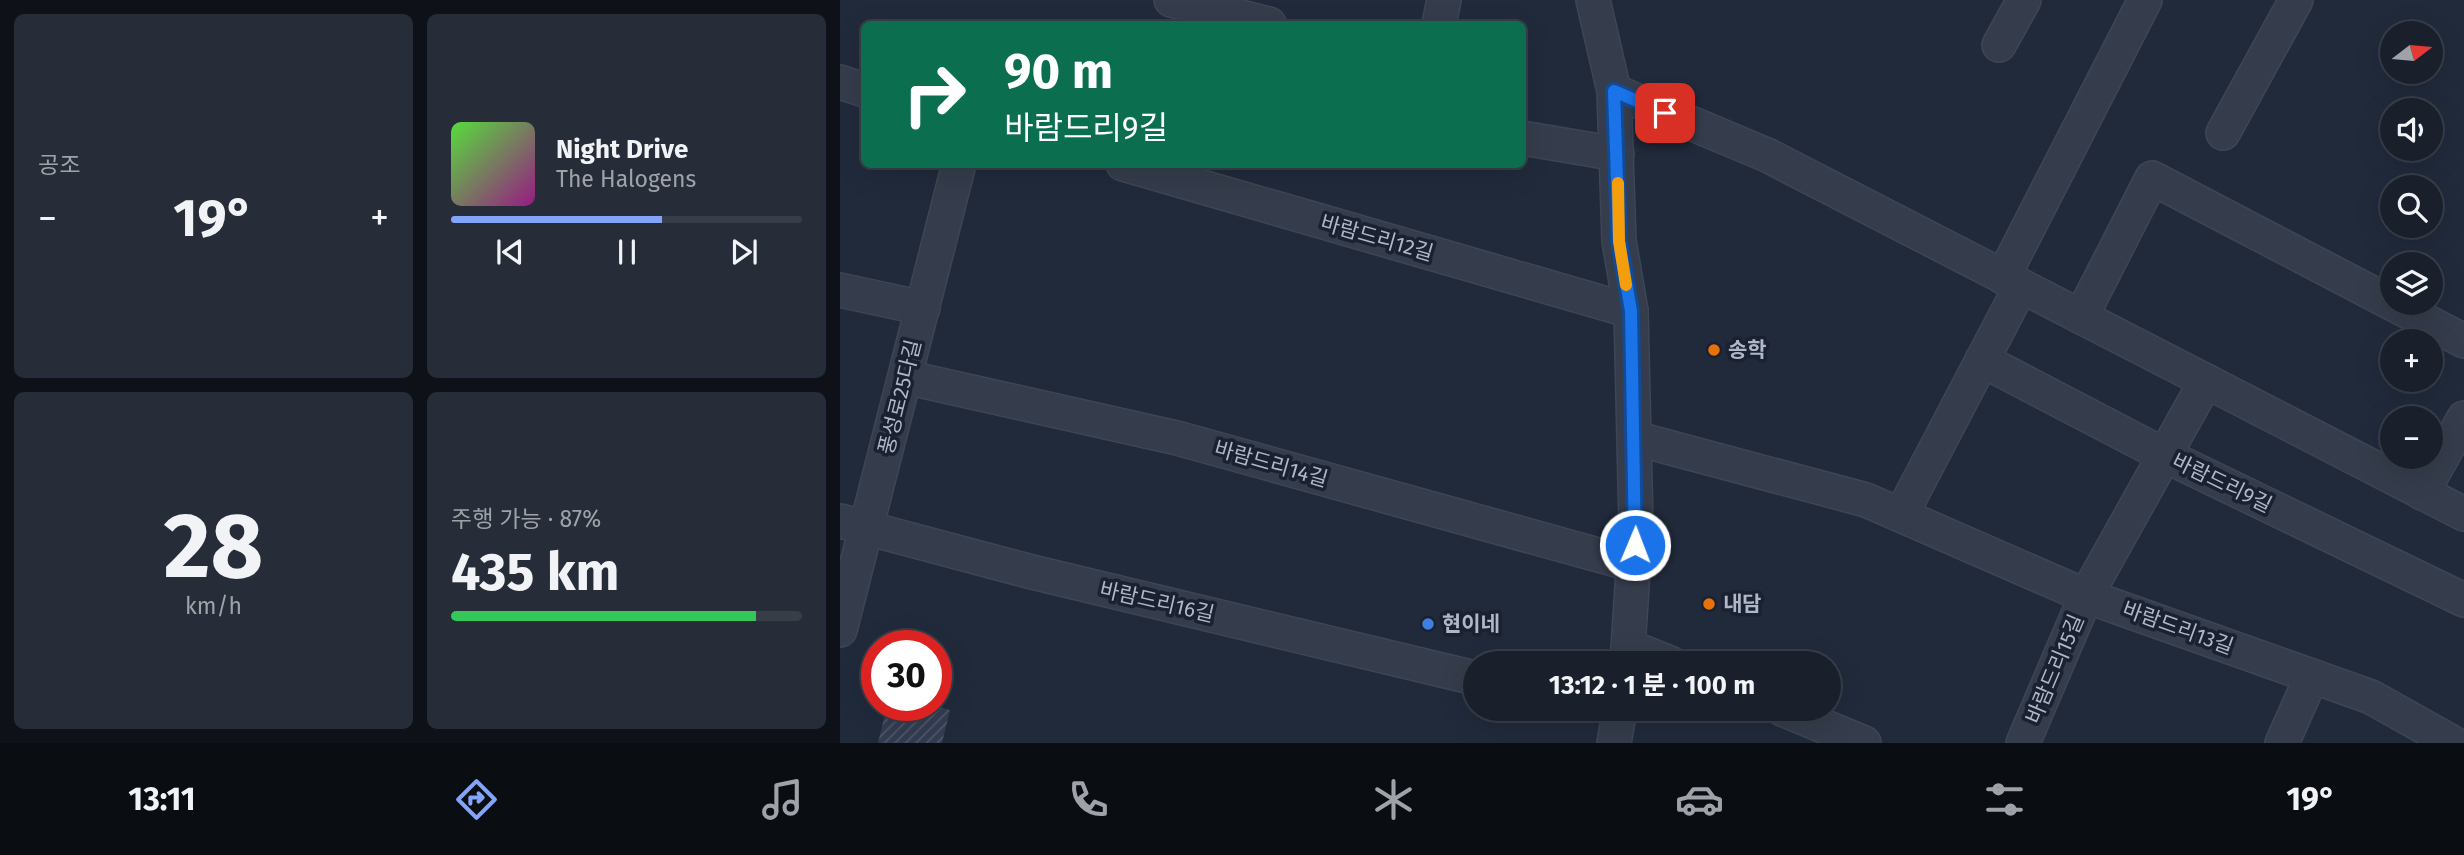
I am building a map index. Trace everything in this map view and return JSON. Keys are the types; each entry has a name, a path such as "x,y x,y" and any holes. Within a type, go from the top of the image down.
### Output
{"street":[{"path":"1171,0 1257,21"},
{"path":"1440,21 1444,0"},
{"path":"1593,0 1614,91 1619,241 1631,311 1634,565 1628,651"},
{"path":"1999,45 2024,0"},
{"path":"1901,515 1982,360 2012,281 2146,0"},
{"path":"2223,133 2296,0"},
{"path":"840,82 861,89"},
{"path":"1614,91 1767,155 2464,514"},
{"path":"1526,139 1617,154"},
{"name":"풍성로25다길","path":"840,630 854,524 905,377 958,168"},
{"name":"바람드리12길","path":"1138,168 1631,311"},
{"path":"2081,317 2152,178 2464,341"},
{"path":"840,290 923,308"},
{"name":"바람드리9길","path":"1982,360 2164,455 2464,600"},
{"name":"바람드리14길","path":"905,377 1177,438 1634,565"},
{"name":"바람드리15길","path":"2023,743 2086,596 2206,381"},
{"path":"2422,493 2461,431"},
{"name":"바람드리13길","path":"1634,438 1866,500 2086,596 2371,697 2445,741"},
{"name":"바람드리16길","path":"854,524 1032,572 1463,675"},
{"path":"2282,743 2312,676"},
{"path":"1614,743 1618,721"},
{"path":"1811,721 1864,743"}],"building":[{"path":"883,721 947,721 942,743 878,743"}],"slow traffic":[{"path":"1618,183 1619,241 1626,285"}],"place":[{"name":"송학","path":"1714,350"},
{"name":"내담","path":"1709,604"},
{"name":"현이네","path":"1428,624"}],"route":[{"path":"1635,545 1631,311 1619,241 1614,91 1665,113"}]}
